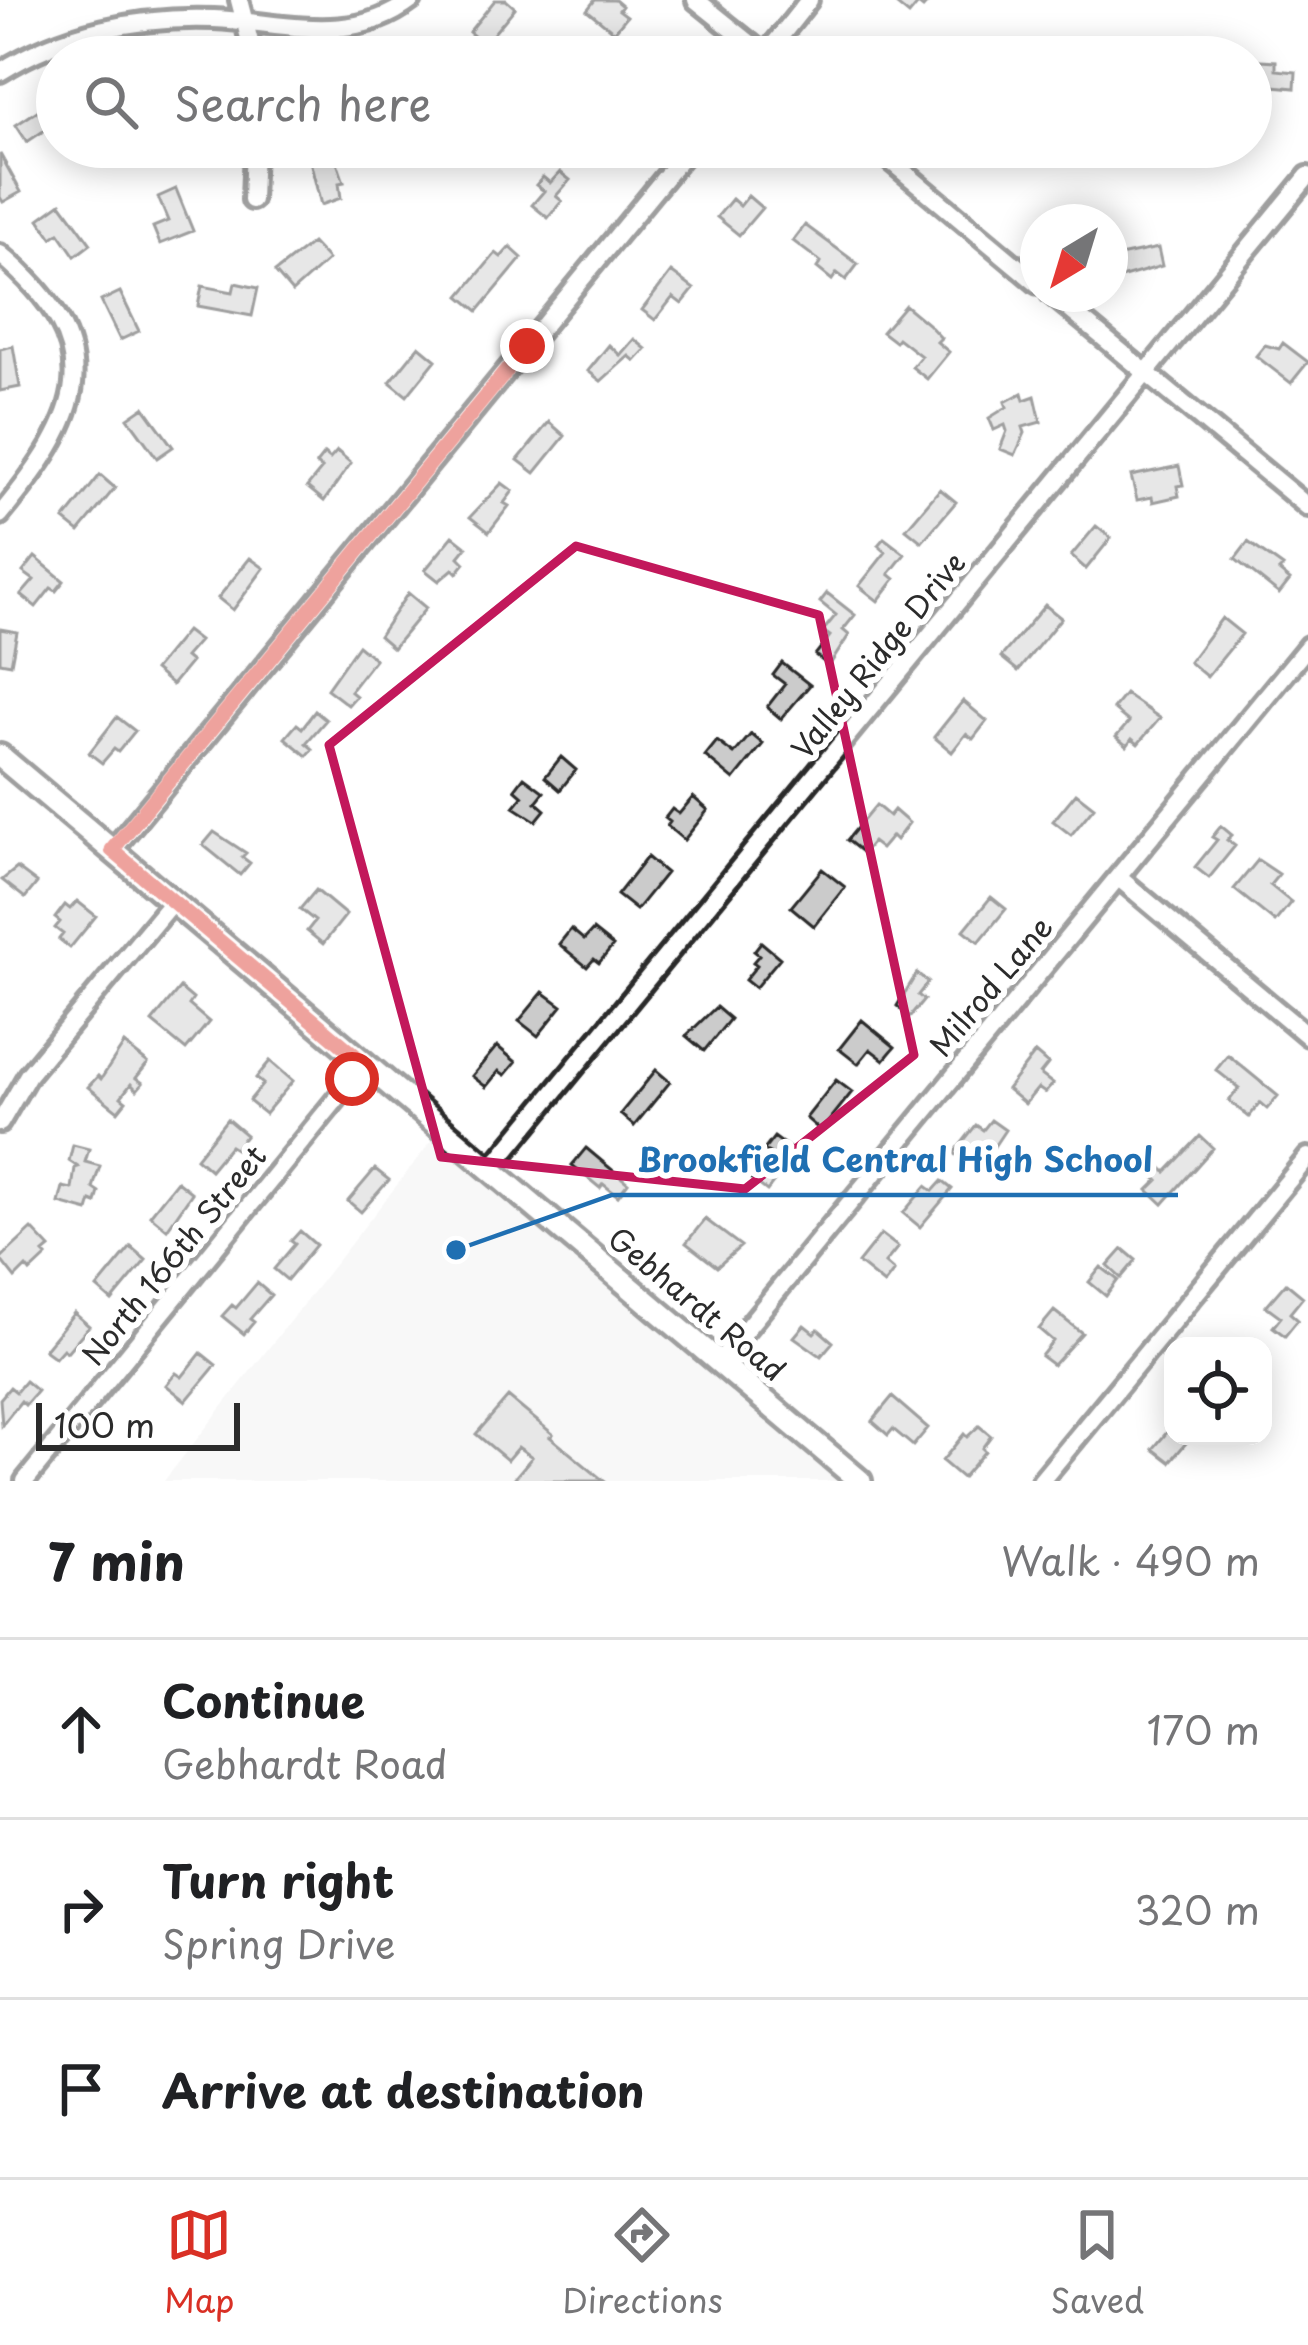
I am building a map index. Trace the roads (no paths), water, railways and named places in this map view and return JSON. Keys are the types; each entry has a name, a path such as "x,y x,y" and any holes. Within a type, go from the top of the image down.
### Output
{"street":[{"path":"239,0 249,36"},
{"path":"84,36 135,22 219,19 312,31 349,28 377,20 412,0"},
{"path":"696,0 740,36"},
{"path":"781,36 809,0"},
{"path":"0,72 36,54"},
{"path":"252,200 253,168"},
{"path":"112,850 673,168"},
{"path":"899,168 1020,269"},
{"name":"Valley Ridge Drive","path":"490,1170 1308,176"},
{"path":"0,254 56,309 73,374 65,421 41,463 0,515"},
{"path":"1073,312 1308,507"},
{"name":"Milrod Lane","path":"718,1363 1308,646"},
{"name":"Gebhardt Road","path":"0,756 860,1481"},
{"path":"1119,878 1308,1036"},
{"path":"0,1123 28,1075 172,902"},
{"name":"North 166th Street","path":"25,1481 365,1064"},
{"path":"1041,1481 1308,1156"}],"place":[{"name":"Brookfield Central High School","path":"456,1250"}]}
